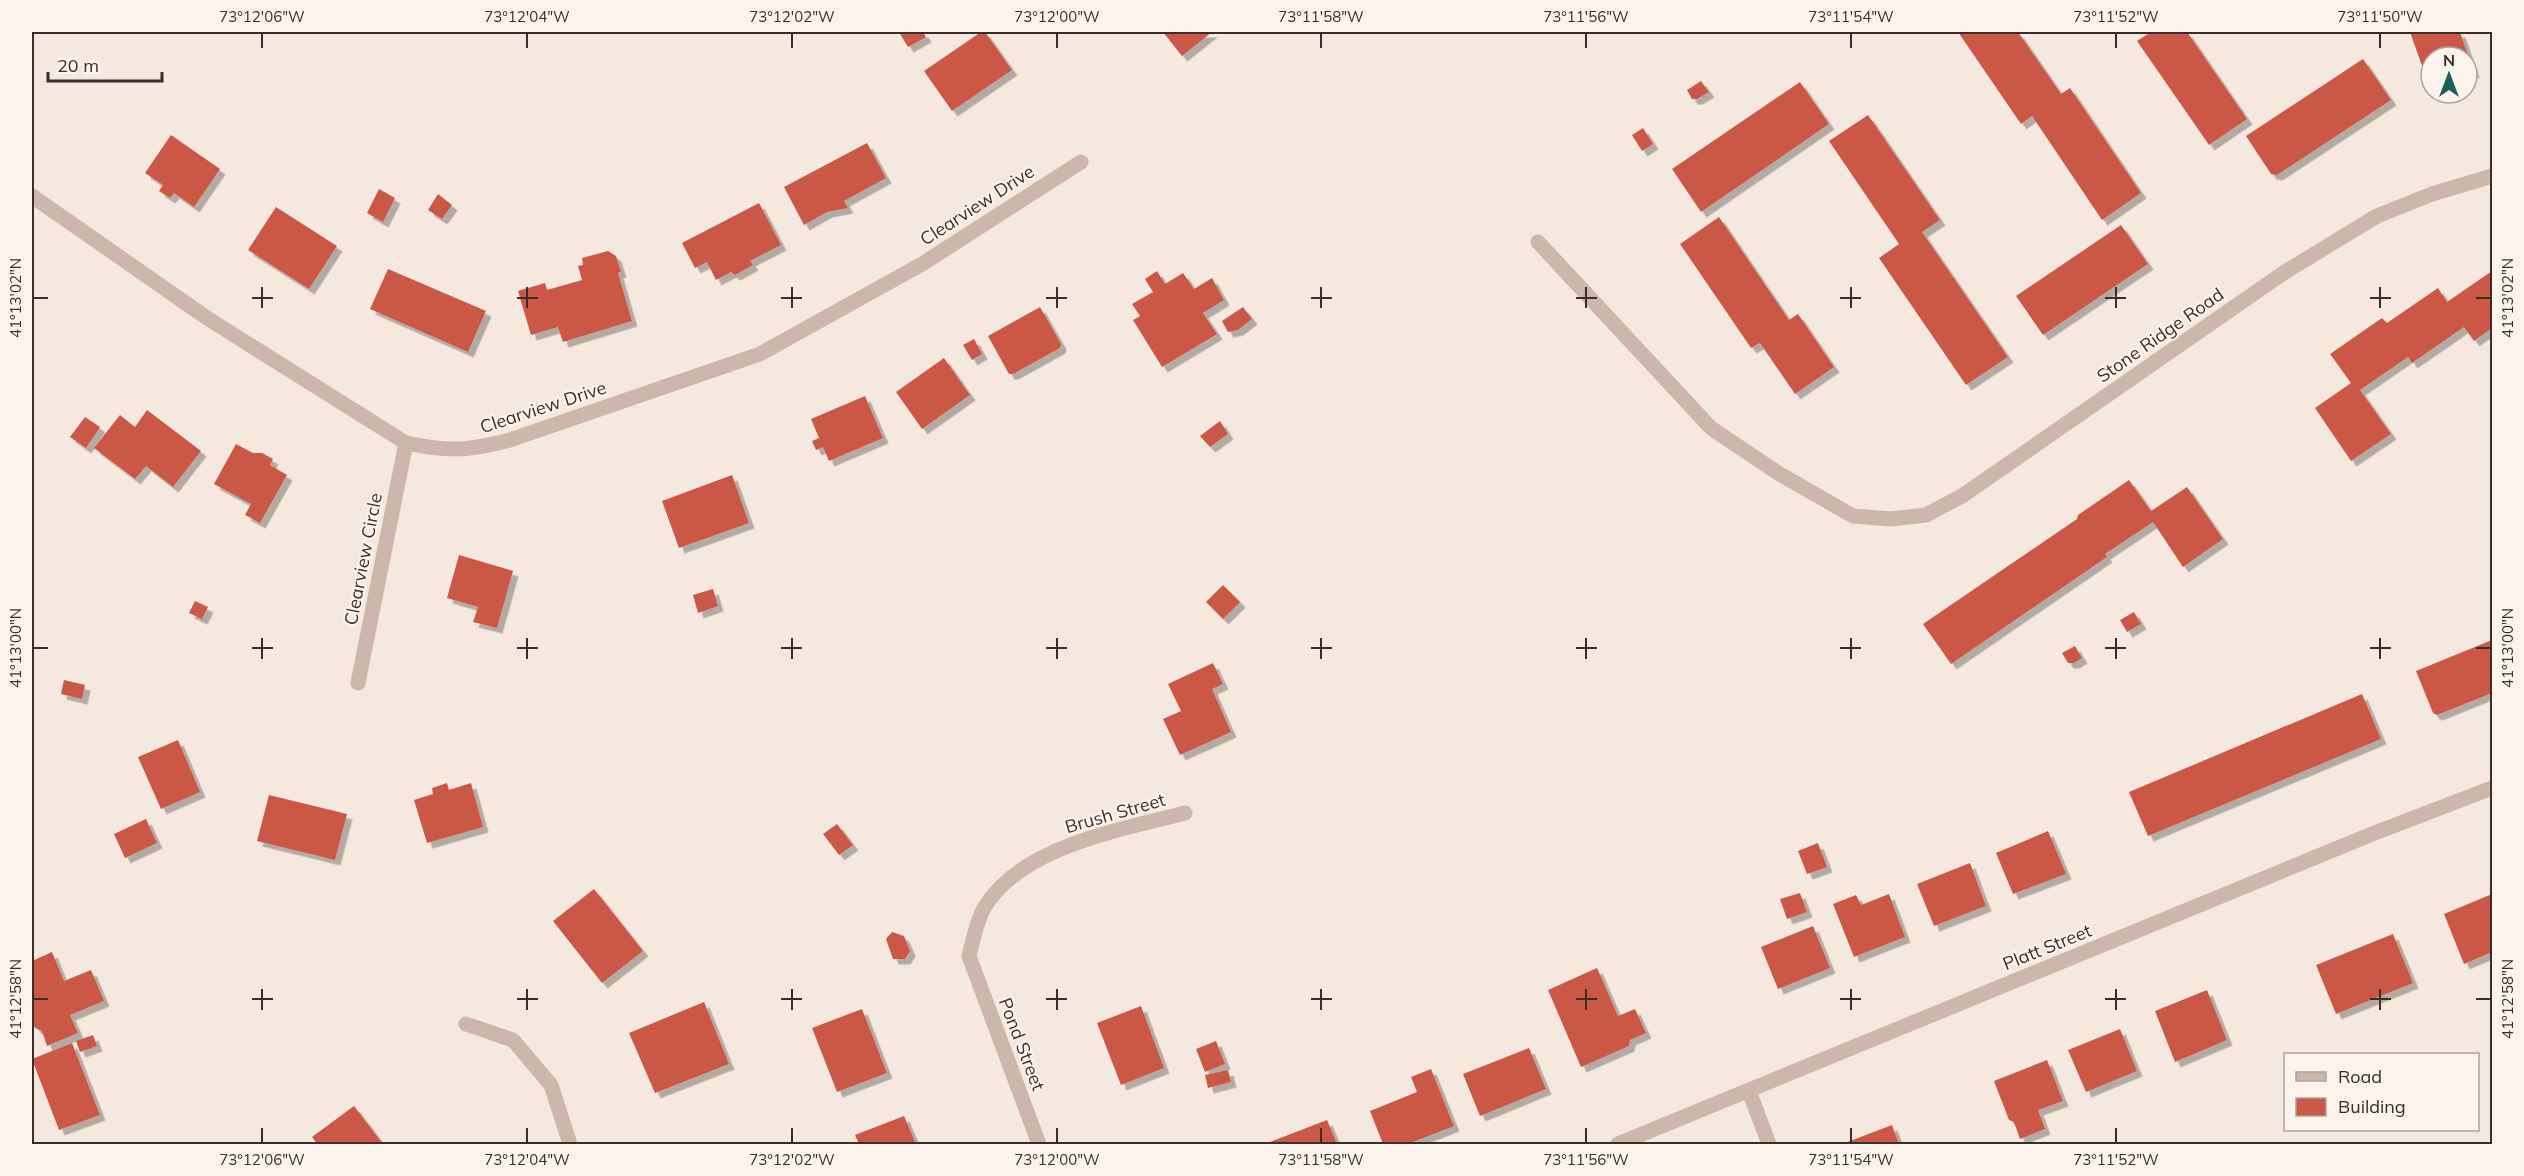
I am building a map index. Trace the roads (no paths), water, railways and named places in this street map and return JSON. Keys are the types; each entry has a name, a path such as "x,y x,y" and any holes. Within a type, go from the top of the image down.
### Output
{"street":[{"name":"Clearview Drive","path":"32,196 207,318 406,442 440,450 476,449 510,440 760,354 922,264 1081,162"},
{"name":"Stone Ridge Road","path":"1538,242 1711,428 1778,473 1852,516 1891,519 1926,515 1962,496 2285,272 2367,222 2432,195 2493,176"},
{"name":"Clearview Circle","path":"358,683 406,442"},
{"name":"Platt Street","path":"1618,1144 2372,834 2493,788"},
{"name":"Brush Street","path":"969,956 976,927 985,906 1010,879 1041,858 1072,843 1185,813"},
{"name":"Pond Street","path":"969,956 1039,1144"},
{"path":"466,1024 513,1040 551,1085 570,1144"},
{"path":"1749,1091 1769,1144"}]}
